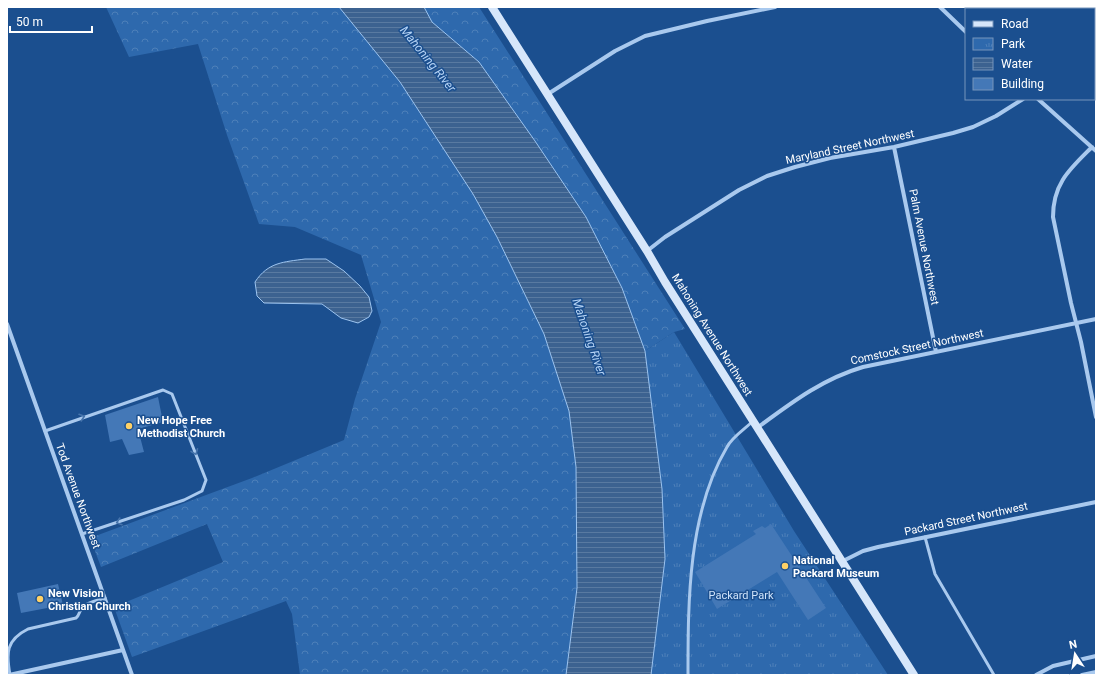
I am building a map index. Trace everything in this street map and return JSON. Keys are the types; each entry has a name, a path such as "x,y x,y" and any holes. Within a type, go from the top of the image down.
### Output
{"main road":[{"name":"Mahoning Avenue Northwest","path":"492,7 914,675"}],"street":[{"path":"548,94 615,50 645,36 707,21 776,7"},
{"path":"940,7 965,31"},
{"name":"Maryland Street Northwest","path":"647,251 665,237 740,190 767,176 830,158 894,147 953,133 973,127 996,116 1021,100"},
{"path":"1039,100 1096,151"},
{"name":"Palm Avenue Northwest","path":"894,147 936,352"},
{"path":"1092,147 1068,172 1060,183 1056,192 1053,207 1054,224 1077,324 1096,417"},
{"name":"Comstock Street Northwest","path":"755,425 782,410 833,377 863,366 1096,320"},
{"name":"Tod Avenue Northwest","path":"7,324 132,675"},
{"name":"Packard Street Northwest","path":"843,561 863,551 878,547 1096,502"},
{"path":"10,675 123,650"},
{"path":"1036,675 1053,666 1096,656"},
{"path":"1082,675 1096,672"}],"lane":[{"path":"45,431 163,390 172,394 206,480 202,491 184,500 82,534"},
{"path":"688,675 688,614 694,548 707,488 728,446 755,425"},
{"path":"925,537 935,574 994,675"},
{"path":"10,675 7,661 8,649 13,640 22,632 28,629 76,618 82,608 86,605 105,598"}],"green space":[{"path":"106,7 339,7 400,82 473,194 497,237 544,334 569,411 576,467 577,588 566,675 300,675 292,614 286,601 132,657 114,607 223,562 207,524 101,567 90,538 252,478 344,440 355,399 381,322 361,255 295,227 259,224 227,135 198,44 129,57"},
{"path":"424,7 479,7 685,329 674,332 645,351 622,288 586,217 535,141 479,62 432,22"},
{"name":"Packard Park","path":"674,332 794,531 888,675 651,675 665,559 662,489 645,351"}],"water":[{"name":"Mahoning River","path":"339,7 424,7 432,22 479,62 535,141 586,217 622,288 645,351 662,489 665,559 651,675 566,675 577,588 576,467 569,411 544,334 497,237 473,194 400,82"},
{"path":"305,259 326,259 344,271 369,297 372,311 369,317 358,323 341,318 322,304 264,303 257,296 255,282 265,270 283,262"}],"building":[{"name":"New Hope Free Methodist Church","path":"158,397 163,422 138,429 144,452 129,455 122,439 110,442 105,415"},
{"path":"771,524 826,608 808,620 777,572 717,609 695,572 756,534 753,531 762,526 765,528"},
{"name":"New Vision Christian Church","path":"58,584 63,605 21,613 17,593"}],"place":[{"name":"New Hope Free Methodist Church","path":"129,426"},
{"name":"National Packard Museum","path":"785,566"},
{"name":"New Vision Christian Church","path":"40,599"}]}
